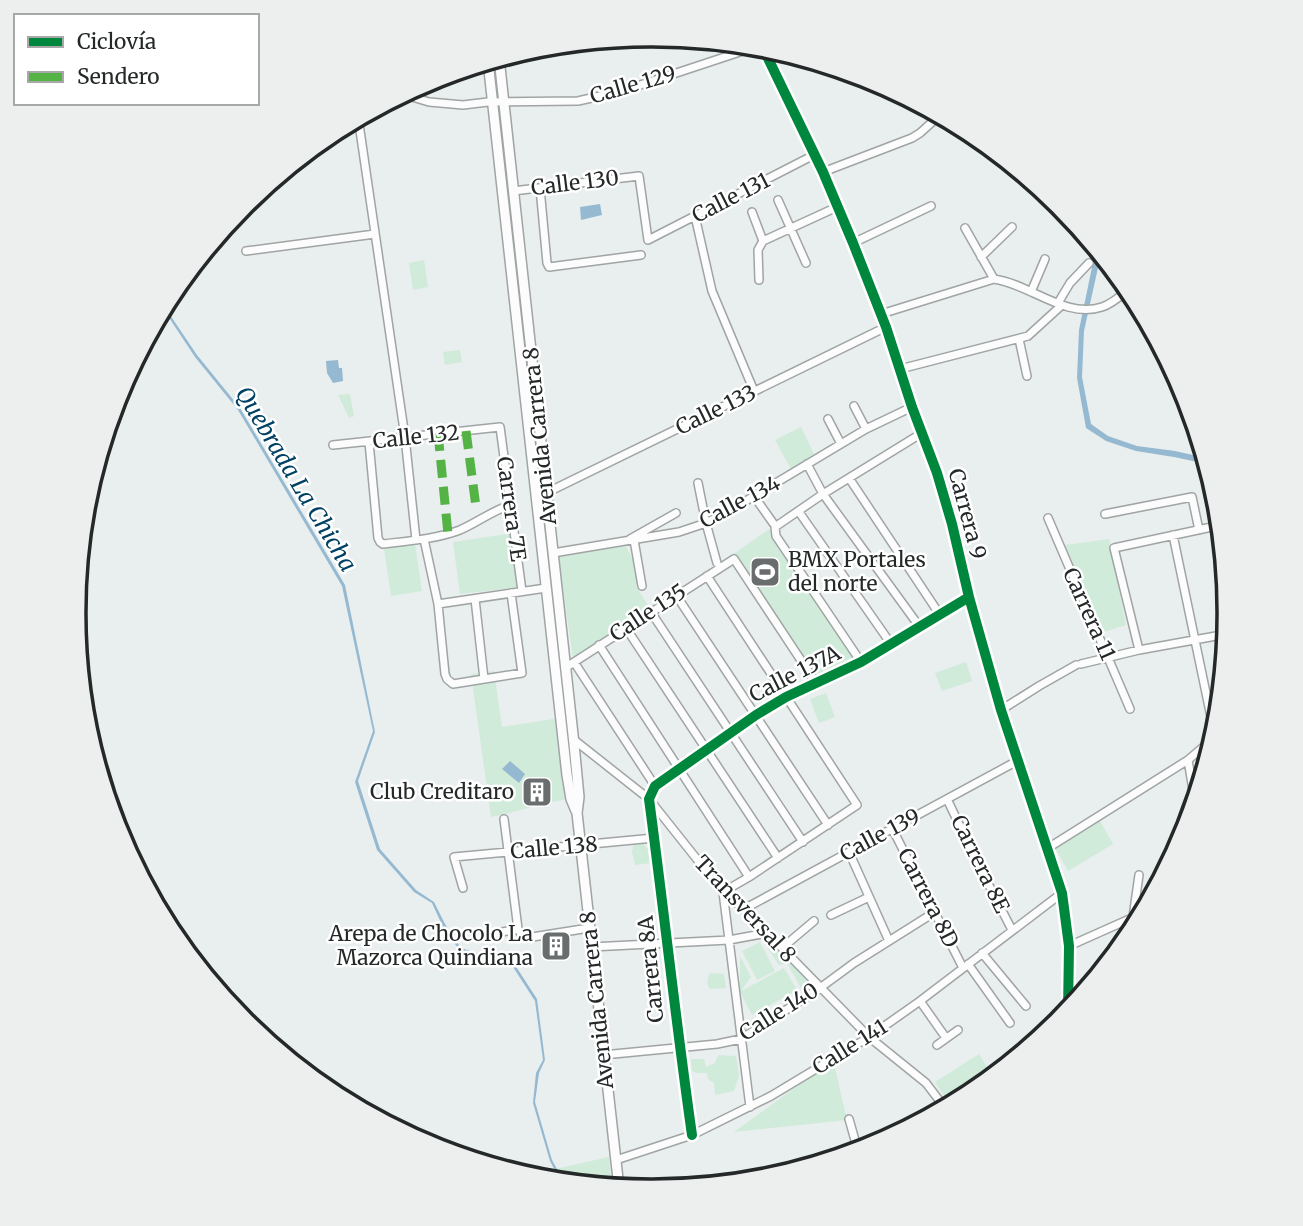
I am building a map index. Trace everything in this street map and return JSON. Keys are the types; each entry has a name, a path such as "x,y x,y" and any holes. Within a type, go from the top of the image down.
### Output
{"main road":[{"name":"Avenida Carrera 8","path":"500,68 579,797 576,813"},
{"name":"Avenida Carrera 8","path":"489,72 567,775 576,813 618,1178"}],"street":[{"name":"Calle 129","path":"493,103 578,101 600,97 736,54"},
{"name":"Carrera 9","path":"767,59 823,172 853,243 886,327 937,473 1001,710 1062,893 1069,946 1068,995"},
{"path":"416,99 429,103 463,105 493,103"},
{"path":"823,172 912,138 932,122"},
{"path":"360,129 420,540 438,604 445,674 453,684 484,679 475,599"},
{"name":"Calle 131","path":"648,240 814,155"},
{"name":"Calle 130","path":"513,191 639,176 648,240"},
{"path":"540,188 549,267 641,255"},
{"path":"778,200 806,263"},
{"path":"853,243 931,206"},
{"path":"759,280 758,250 764,241 837,207"},
{"path":"752,212 764,241"},
{"path":"695,216 712,291 754,391"},
{"path":"981,257 1012,227"},
{"path":"965,228 994,279"},
{"path":"246,251 375,234"},
{"path":"1031,292 1045,259"},
{"path":"900,369 1028,336 1060,304 1070,283 1089,263"},
{"path":"881,314 994,279 1008,281 1060,304 1086,309 1104,306 1119,296"},
{"name":"Calle 133","path":"546,493 886,327"},
{"path":"1019,339 1027,376"},
{"path":"854,406 866,429"},
{"name":"Calle 134","path":"552,552 679,532 706,523 866,429 912,407"},
{"path":"828,419 841,444"},
{"name":"Calle 132","path":"333,445 500,427"},
{"name":"Carrera 7E","path":"500,427 522,591"},
{"path":"860,662 776,536 775,527 922,433"},
{"path":"369,442 378,538 383,544 420,540 456,531 510,505"},
{"path":"807,464 823,494 919,626"},
{"path":"849,478 940,615"},
{"path":"698,484 717,563"},
{"path":"754,496 773,523"},
{"path":"1105,514 1192,497 1199,530"},
{"path":"799,512 891,644"},
{"path":"642,586 631,540 676,513"},
{"name":"Carrera 11","path":"1048,518 1130,709"},
{"path":"1139,650 1114,548 1210,528"},
{"path":"1173,536 1209,706"},
{"name":"Calle 135","path":"565,668 734,559 816,683"},
{"path":"706,576 857,805 723,892 750,1107"},
{"path":"438,604 546,588"},
{"name":"Carrera 7E","path":"484,679 522,673 511,593"},
{"path":"677,595 828,825"},
{"name":"Calle 137A","path":"655,786 756,715 786,697 860,662 969,597"},
{"path":"651,611 803,842"},
{"path":"626,628 778,858"},
{"path":"1001,710 1078,665 1139,650 1216,636"},
{"path":"599,645 749,877"},
{"path":"574,662 655,786 649,799"},
{"name":"Transversal 8","path":"573,739 649,799 723,892 744,909 869,1037 920,1078 939,1100"},
{"path":"1048,848 1188,760 1200,749"},
{"path":"1188,760 1192,780"},
{"name":"Calle 139","path":"744,909 1017,761"},
{"name":"Carrera 8A","path":"649,799 692,1135"},
{"name":"Carrera 8E","path":"947,799 1012,930"},
{"path":"504,819 518,929 522,936 526,938 589,928"},
{"name":"Carrera 8D","path":"892,828 965,966 1010,1023"},
{"name":"Calle 138","path":"463,888 454,857 654,838"},
{"path":"849,852 889,941"},
{"path":"1134,907 1139,875"},
{"name":"Calle 141","path":"615,1160 692,1135 750,1107 869,1037 1062,893"},
{"path":"831,915 869,897"},
{"name":"Calle 140","path":"603,1055 741,1039 935,912"},
{"path":"1069,946 1126,920"},
{"path":"782,948 814,921"},
{"path":"497,933 518,929"},
{"path":"591,947 729,940 767,933"},
{"path":"982,953 1026,1006"},
{"path":"920,1001 946,1038"},
{"path":"937,1045 958,1030"},
{"path":"849,1119 855,1141"}],"green space":[{"path":"424,260 428,287 413,290 409,263"},
{"path":"460,350 462,362 445,365 443,352"},
{"path":"350,394 354,416 349,418 338,395"},
{"path":"801,427 814,454 791,469 775,440"},
{"path":"769,529 859,662 828,676 813,677 732,555"},
{"path":"514,533 521,587 460,594 453,542"},
{"path":"1109,539 1126,625 1104,632 1065,545"},
{"path":"415,544 422,591 391,596 384,549"},
{"path":"625,544 639,573 636,586 650,609 573,658 558,557"},
{"path":"966,662 972,681 942,691 935,673"},
{"path":"494,671 502,727 560,718 570,799 491,817 471,674"},
{"path":"826,693 835,717 819,723 810,699"},
{"path":"1099,819 1113,844 1068,871 1054,846"},
{"path":"641,840 649,851 651,863 635,865 632,852 634,841"},
{"path":"767,939 805,977 809,984 802,990 787,963 779,965 764,943"},
{"path":"760,942 775,971 757,980 742,951"},
{"path":"740,956 751,977 741,991 784,968 797,990 752,1015 740,992"},
{"path":"709,973 724,974 726,988 710,989 707,984"},
{"path":"979,1054 987,1068 944,1097 935,1082"},
{"path":"718,1055 736,1056 739,1076 734,1091 715,1095 714,1083 708,1079 707,1073 692,1071 691,1059 704,1059 706,1067 715,1063"},
{"path":"833,1060 847,1120 734,1132"},
{"path":"609,1157 611,1178 578,1174 552,1170"}],"water":[{"path":"600,204 602,215 581,220 580,207"},
{"path":"1093,261 1098,267 1084,331 1082,377 1091,424 1108,436 1137,446 1194,455 1196,462 1136,451 1106,441 1086,428 1077,378 1079,330"},
{"path":"171,316 197,355 240,408 345,585 375,732 358,781 380,849 416,890 434,902 461,948 515,965 537,999 545,1060 539,1073 535,1102 552,1160 558,1171 550,1161 533,1103 536,1073 543,1060 535,1001 513,967 460,951 443,927 432,903 414,892 377,850 355,782 373,731 342,586 238,410 195,357 169,318"},
{"path":"338,360 343,381 333,383 327,373 326,361"},
{"path":"510,761 525,774 519,783 502,769"}],"marked path":[{"path":"466,431 476,507"},
{"path":"438,433 448,534"}],"cycle path":[{"path":"769,60 823,172 853,243 886,327 937,473 1001,710 1062,893 1069,946 1068,995"},
{"path":"692,1135 649,799 655,786 756,715 786,697 861,662 969,597"}],"place":[{"name":"BMX Portales del norte","path":"765,572"},
{"name":"Club Creditaro","path":"537,792"},
{"name":"Arepa de Chocolo La Mazorca Quindiana","path":"556,946"}],"water label":[{"name":"Quebrada La Chicha","path":"296,479"}]}
